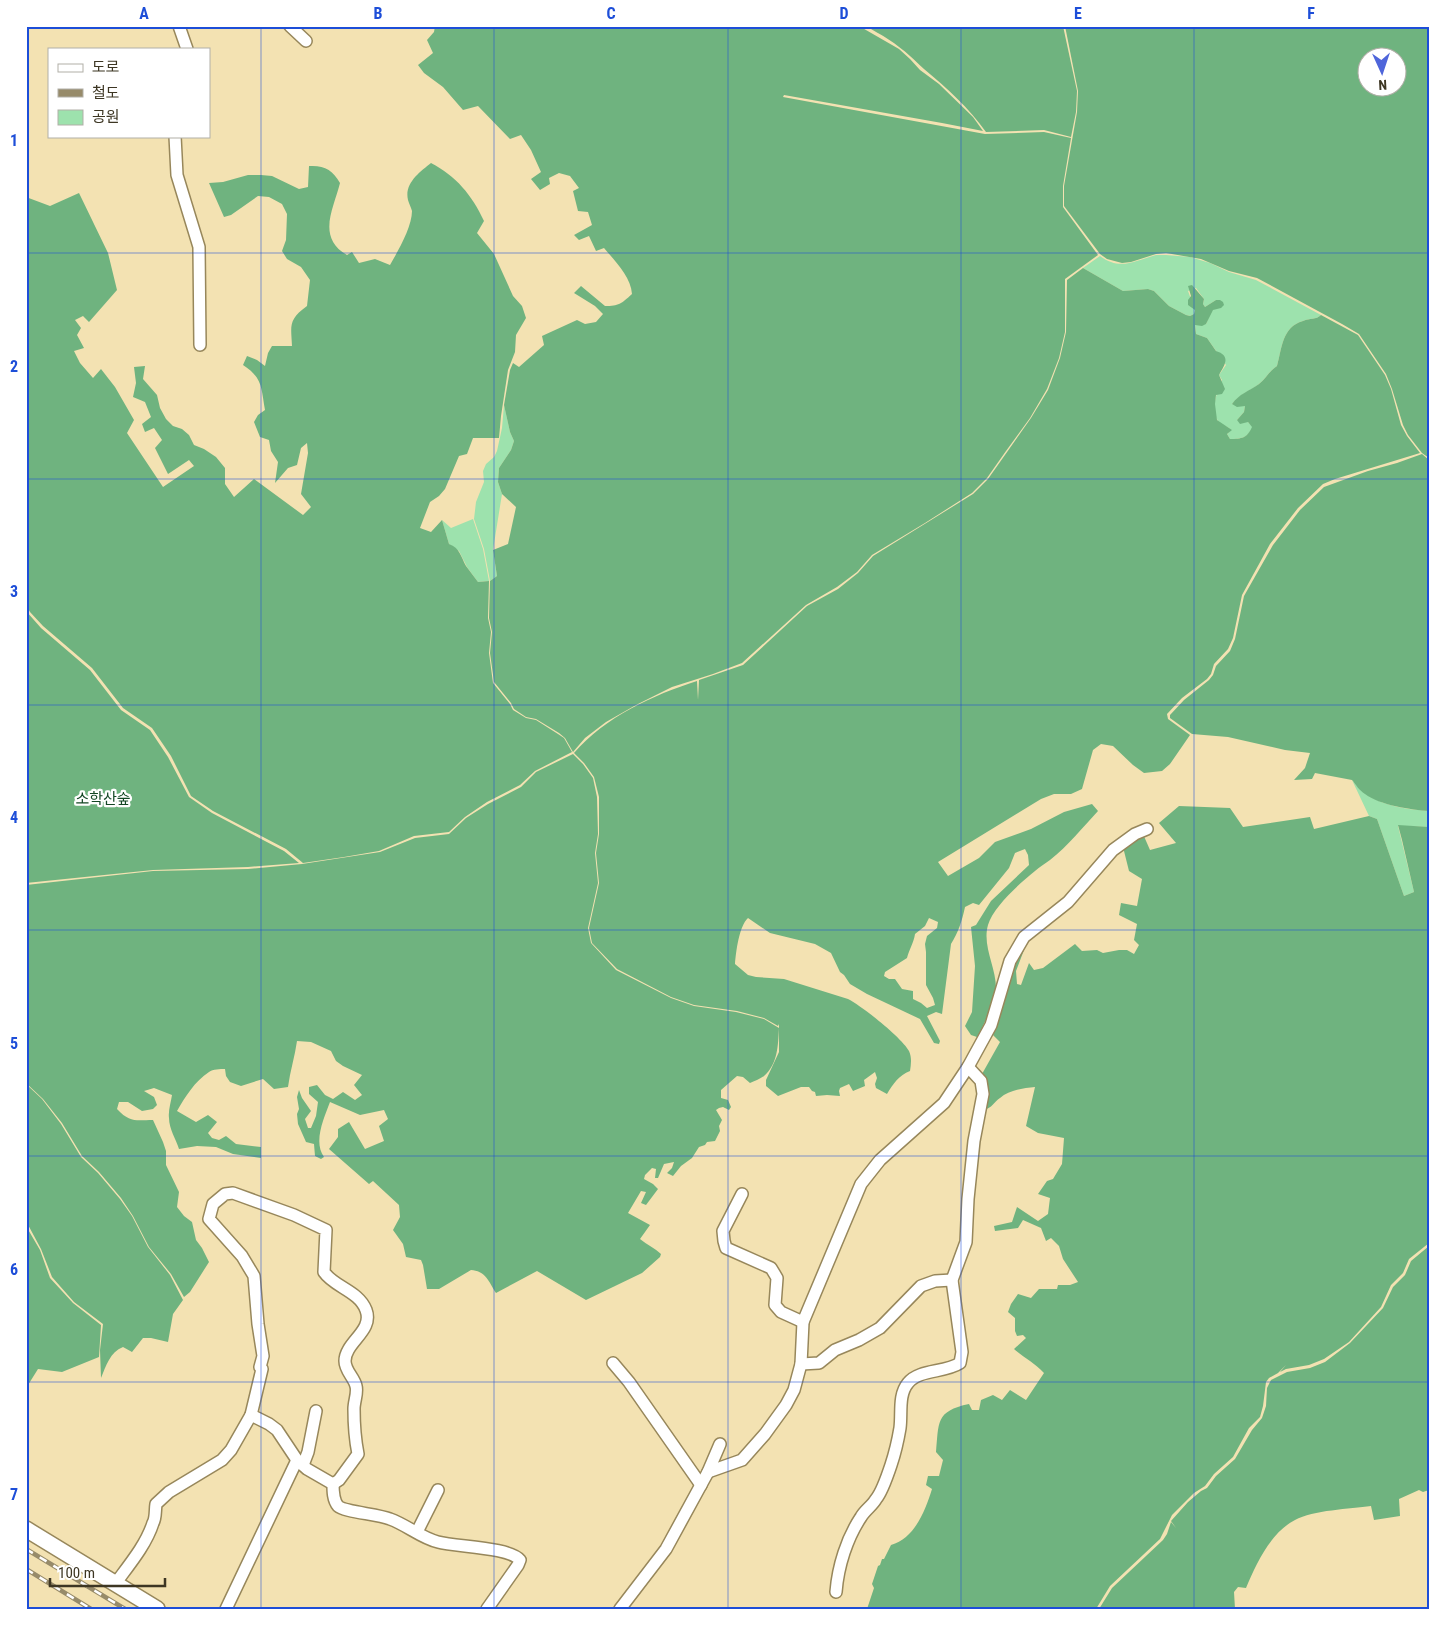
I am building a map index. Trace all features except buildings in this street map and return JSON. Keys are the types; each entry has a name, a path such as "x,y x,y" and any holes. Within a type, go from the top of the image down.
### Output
{"main road":[{"path":"26,1529 157,1609"}],"street":[{"path":"179,26 187,48"},
{"path":"290,26 306,41"},
{"path":"175,138 177,175 199,247 200,345"},
{"path":"708,1472 742,1460 765,1434 786,1405 794,1390 801,1364 803,1322 861,1184 880,1160 944,1103 968,1067 991,1025 1010,961 1024,937 1068,902 1113,850 1135,834 1147,829"},
{"path":"836,1592 836,1581 843,1557 856,1526 862,1514 877,1498 891,1465 900,1427 903,1391 908,1382 920,1375 954,1367 960,1363 962,1352 952,1280 966,1242 974,1141 983,1094 981,1081 968,1067"},
{"path":"115,1584 149,1534 154,1521 156,1504 169,1492 222,1460 231,1450 251,1415 262,1369 260,1367 264,1356 258,1324 254,1276 242,1256 209,1219 213,1204 225,1194 233,1193 294,1215 326,1230 324,1272 327,1277 348,1290 366,1309 365,1327 348,1351 345,1361 347,1370 354,1380 356,1388 354,1432 358,1454 339,1480 333,1484"},
{"path":"742,1194 723,1230 726,1248 771,1268 777,1278 774,1305 781,1312 803,1322"},
{"path":"801,1364 819,1363 835,1350 859,1340 880,1328 921,1286 935,1281 952,1280"},
{"path":"613,1363 629,1382 701,1485"},
{"path":"226,1609 300,1462 308,1452 316,1411"},
{"path":"251,1415 277,1430 307,1469 333,1484"},
{"path":"622,1608 666,1550 708,1472 720,1444"},
{"path":"333,1484 334,1500 339,1507 376,1514 390,1519 427,1539 497,1550 516,1556 520,1560 518,1565 487,1609"},
{"path":"417,1532 438,1490"}],"green space":[{"path":"435,26 859,26 899,49 973,117 983,131 784,95 783,97 985,134 1044,132 1071,138 1063,186 1063,207 1098,255 1065,279 1065,332 1059,358 1047,389 1030,418 987,478 972,493 872,555 857,572 837,587 806,605 742,663 672,687 636,705 606,722 585,738 573,752 565,738 559,733 536,719 526,717 514,709 494,682 490,653 492,632 489,618 490,581 497,576 493,550 508,544 516,507 502,494 498,482 499,468 511,450 514,441 504,405 513,363 519,367 544,345 542,336 577,320 585,324 596,322 603,314 595,306 574,293 581,286 605,306 617,305 622,302 632,294 631,288 622,270 604,248 596,251 589,236 579,240 574,235 592,225 588,212 578,211 573,191 579,188 570,176 559,173 549,178 550,184 540,190 531,179 541,172 531,150 521,135 510,139 478,106 463,110 443,87 424,73 418,65 433,53 427,40 434,32"},
{"path":"865,26 1063,26 1077,91 1076,112 1071,137 1044,130 986,132 941,83 900,47"},
{"path":"1065,26 1429,26 1429,458 1422,453 1408,435 1386,374 1359,334 1257,278 1229,271 1201,259 1166,253 1122,263 1107,259 1100,254 1064,206 1064,186 1077,112 1078,91"},
{"path":"431,163 456,180 474,203 484,221 477,233 494,254 513,296 522,306 526,318 516,335 515,352 508,370 499,438 473,438 467,454 459,456 445,489 430,502 420,528 431,532 442,520 449,544 458,550 476,580 478,582 489,581 488,618 491,632 489,653 493,683 513,710 526,718 536,720 564,738 572,752 535,771 520,785 487,802 465,817 449,832 414,836 379,851 303,863 286,849 213,811 191,796 171,756 152,728 123,708 92,668 43,626 26,605 26,197 50,206 79,193 108,253 117,290 89,322 83,316 75,320 81,328 77,335 84,348 74,351 80,363 93,378 101,369 115,387 134,420 127,433 163,487 194,466 189,460 168,474 155,448 162,440 154,428 145,432 142,424 151,417 145,402 133,397 136,383 134,367 145,366 143,379 157,395 160,408 166,419 173,426 182,429 189,435 194,445 216,457 225,468 225,484 234,497 254,479 303,515 311,507 301,494 308,453 307,443 301,448 297,465 288,468 275,483 278,462 271,451 269,440 260,437 254,422 258,415 265,410 262,390 258,379 243,365 247,356 265,366 272,346 292,346 292,323 296,315 307,306 310,280 301,267 287,259 282,251 286,240 287,214 282,204 269,197 258,196 231,215 224,217 209,183 223,182 248,175 261,175 272,176 299,189 308,187 309,166 319,166 328,169 340,183 331,212 330,231 332,240 347,255 352,252 359,263 375,259 390,265 410,224 412,211 408,200 408,188 414,178"},
{"path":"1156,255 1190,257 1210,263 1229,272 1256,280 1321,315 1296,324 1291,328 1284,339 1277,366 1261,382 1232,404 1245,406 1244,412 1237,420 1248,422 1253,427 1249,434 1244,437 1230,439 1227,434 1231,430 1219,423 1214,406 1222,380 1219,375 1226,365 1207,338 1196,334 1195,325 1206,324 1216,300 1205,307 1203,304 1204,299 1196,288 1188,291 1195,310 1194,314 1190,316 1169,306 1154,291 1148,289 1123,291 1083,268 1100,256 1107,261 1121,264"},
{"path":"1083,268 1123,291 1148,289 1154,291 1169,306 1190,316 1194,314 1195,310 1188,305 1188,300 1191,296 1188,286 1192,285 1204,299 1203,304 1205,307 1216,300 1223,302 1224,305 1221,308 1213,310 1206,324 1202,326 1195,325 1196,334 1207,338 1216,351 1225,358 1219,375 1225,389 1222,394 1216,395 1215,404 1217,420 1232,430 1227,434 1230,439 1244,437 1252,427 1248,422 1240,424 1237,420 1244,412 1245,406 1237,407 1232,404 1241,395 1261,382 1277,366 1284,339 1291,328 1296,324 1321,315 1358,335 1385,375 1401,425 1420,453 1323,484 1298,508 1270,544 1242,595 1233,638 1228,649 1214,664 1211,674 1207,679 1182,698 1167,714 1168,719 1190,735 1170,764 1162,771 1144,773 1113,746 1101,744 1093,750 1082,789 1071,794 1054,794 1041,799 938,862 948,876 979,858 995,842 1031,829 1064,812 1092,804 1098,811 1063,849 1001,903 991,918 988,925 987,941 996,988 994,998 977,1037 971,1035 965,1026 972,1012 975,966 971,927 976,925 991,901 1029,865 1025,849 1015,853 1009,868 979,905 973,903 965,907 960,927 951,944 942,1014 936,1012 927,1016 940,1041 939,1044 934,1043 920,1019 850,984 840,972 831,953 815,944 770,933 748,918 740,933 735,964 748,975 784,979 848,999 872,1015 890,1031 905,1045 911,1056 910,1071 899,1077 887,1094 876,1088 877,1078 875,1072 864,1080 865,1086 853,1091 849,1084 840,1088 840,1096 816,1096 815,1092 809,1087 801,1087 778,1096 766,1086 766,1080 779,1052 779,1024 778,1026 764,1018 737,1011 694,1005 671,997 617,969 592,943 589,928 599,883 596,853 599,834 599,797 594,777 574,753 586,740 615,718 647,700 697,681 698,700 699,680 743,665 807,606 838,589 858,573 873,556 973,494 988,479 1031,418 1048,390 1060,358 1066,332 1067,280","holes":["929,918 938,922 937,928 927,936 925,944 926,985 935,1005 927,1008 913,999 913,991 902,989 895,979 889,979 884,976 885,972 907,958 915,934 925,926"]},
{"path":"504,405 514,441 511,450 499,468 498,482 502,494 493,550 497,576 490,581 484,549 474,519 476,502 484,482 483,471 486,464 494,457 497,451"},
{"path":"1422,454 1429,460 1429,811 1387,804 1371,798 1352,780 1315,773 1312,779 1294,780 1305,768 1310,753 1285,750 1228,737 1192,734 1170,718 1170,715 1184,700 1209,680 1216,666 1230,651 1235,639 1244,596 1273,545 1300,510 1324,487"},
{"path":"473,519 483,549 489,581 478,582 467,567 459,551 449,544 442,520 451,528"},
{"name":"소학산숲","path":"26,611 41,628 90,670 121,710 150,730 168,757 189,797 212,813 284,851 299,863 248,867 153,870 26,883"},
{"path":"573,754 593,778 597,797 598,834 595,853 598,883 588,928 591,943 616,970 671,998 694,1006 736,1012 764,1019 779,1028 775,1060 769,1071 750,1083 743,1077 737,1076 721,1090 721,1098 728,1100 731,1107 729,1110 723,1107 716,1110 722,1120 719,1126 720,1131 715,1141 707,1142 699,1147 692,1158 681,1166 673,1176 667,1173 672,1168 674,1162 664,1164 658,1178 655,1178 656,1169 652,1168 645,1175 644,1179 658,1189 646,1205 641,1203 646,1192 641,1191 628,1213 650,1225 640,1239 659,1252 661,1254 660,1257 642,1273 586,1300 537,1271 496,1293 484,1275 471,1270 439,1289 427,1289 421,1260 406,1257 403,1244 393,1230 400,1217 399,1205 373,1181 369,1184 329,1149 338,1137 338,1129 349,1122 365,1149 384,1141 379,1126 388,1119 384,1110 360,1115 330,1102 319,1137 319,1144 324,1157 321,1159 315,1156 314,1144 306,1142 298,1124 297,1114 299,1109 297,1097 299,1090 311,1111 305,1119 308,1128 311,1128 316,1116 318,1102 309,1094 309,1087 317,1085 325,1095 333,1099 343,1092 355,1100 362,1095 354,1085 362,1075 336,1061 331,1051 311,1042 297,1041 288,1087 274,1089 263,1079 241,1086 230,1082 226,1076 225,1069 215,1070 204,1076 195,1085 177,1111 196,1122 208,1115 217,1122 208,1133 212,1138 219,1140 226,1136 236,1144 261,1147 261,1158 233,1154 216,1147 197,1146 179,1149 169,1122 172,1095 154,1088 144,1091 154,1097 157,1105 153,1109 142,1111 128,1102 119,1102 117,1109 126,1117 134,1120 153,1120 166,1151 166,1165 179,1192 177,1207 192,1222 196,1240 209,1262 190,1292 184,1297 171,1274 149,1247 121,1198 99,1172 82,1156 62,1123 43,1099 26,1083 26,885 153,871 248,869 302,864 380,852 415,838 449,834 466,818 521,787 536,772"},
{"path":"1352,780 1367,795 1376,800 1397,807 1429,811 1429,827 1398,826 1414,892 1404,896 1377,819 1369,816"},
{"path":"1179,806 1230,808 1243,827 1310,817 1314,829 1369,816 1377,819 1404,896 1414,892 1398,825 1429,827 1429,1243 1409,1259 1403,1273 1391,1285 1381,1307 1349,1342 1324,1359 1309,1365 1286,1369 1280,1372 1286,1365 1269,1378 1266,1382 1260,1417 1249,1428 1233,1457 1214,1474 1205,1486 1194,1493 1172,1515 1160,1539 1110,1586 1096,1609 867,1609 874,1588 872,1584 878,1566 891,1545 907,1536 918,1523 932,1489 926,1485 928,1476 939,1476 943,1460 936,1452 939,1426 944,1415 950,1410 969,1404 972,1410 979,1410 981,1400 993,1395 1002,1400 1010,1390 1026,1400 1044,1373 1014,1349 1026,1338 1023,1335 1017,1336 1015,1318 1008,1312 1011,1304 1018,1294 1031,1298 1039,1289 1057,1289 1058,1285 1070,1285 1078,1282 1063,1259 1059,1246 1051,1238 1046,1241 1041,1228 1023,1220 1018,1228 995,1231 994,1226 1012,1222 1017,1207 1038,1221 1048,1214 1050,1198 1038,1194 1047,1181 1053,1179 1062,1164 1064,1138 1038,1133 1026,1126 1035,1087 1012,1091 984,1110 988,1086 982,1074 1000,1042 993,1035 1008,981 1020,948 1024,950 1016,971 1017,984 1021,985 1029,963 1034,970 1043,968 1075,944 1082,951 1097,950 1103,953 1127,950 1134,954 1139,945 1134,940 1137,924 1119,915 1121,903 1137,906 1142,879 1129,871 1123,847 1143,834 1150,850 1176,843 1159,823"},
{"path":"26,1084 42,1099 61,1124 81,1157 98,1173 120,1199 132,1216 148,1247 170,1275 183,1300 173,1314 168,1342 143,1338 132,1352 123,1347 119,1349 109,1360 101,1378 100,1350 103,1324 74,1302 52,1277 41,1249 26,1221"},
{"path":"26,1226 40,1250 50,1278 73,1303 101,1325 99,1357 62,1372 38,1369 28,1385 26,1384"},
{"path":"1429,1246 1429,1490 1423,1492 1419,1490 1399,1499 1400,1516 1374,1520 1371,1506 1312,1514 1286,1525 1265,1550 1246,1588 1238,1587 1234,1592 1235,1609 1099,1609 1112,1588 1163,1540 1171,1522 1176,1528 1171,1521 1188,1502 1207,1488 1216,1476 1235,1459 1252,1430 1262,1418 1266,1406 1267,1388 1271,1380 1287,1372 1310,1368 1325,1362 1350,1343 1383,1308 1393,1287 1405,1275 1411,1261"}],"railway":[{"path":"26,1549 125,1609"},
{"path":"26,1569 91,1609"}]}
